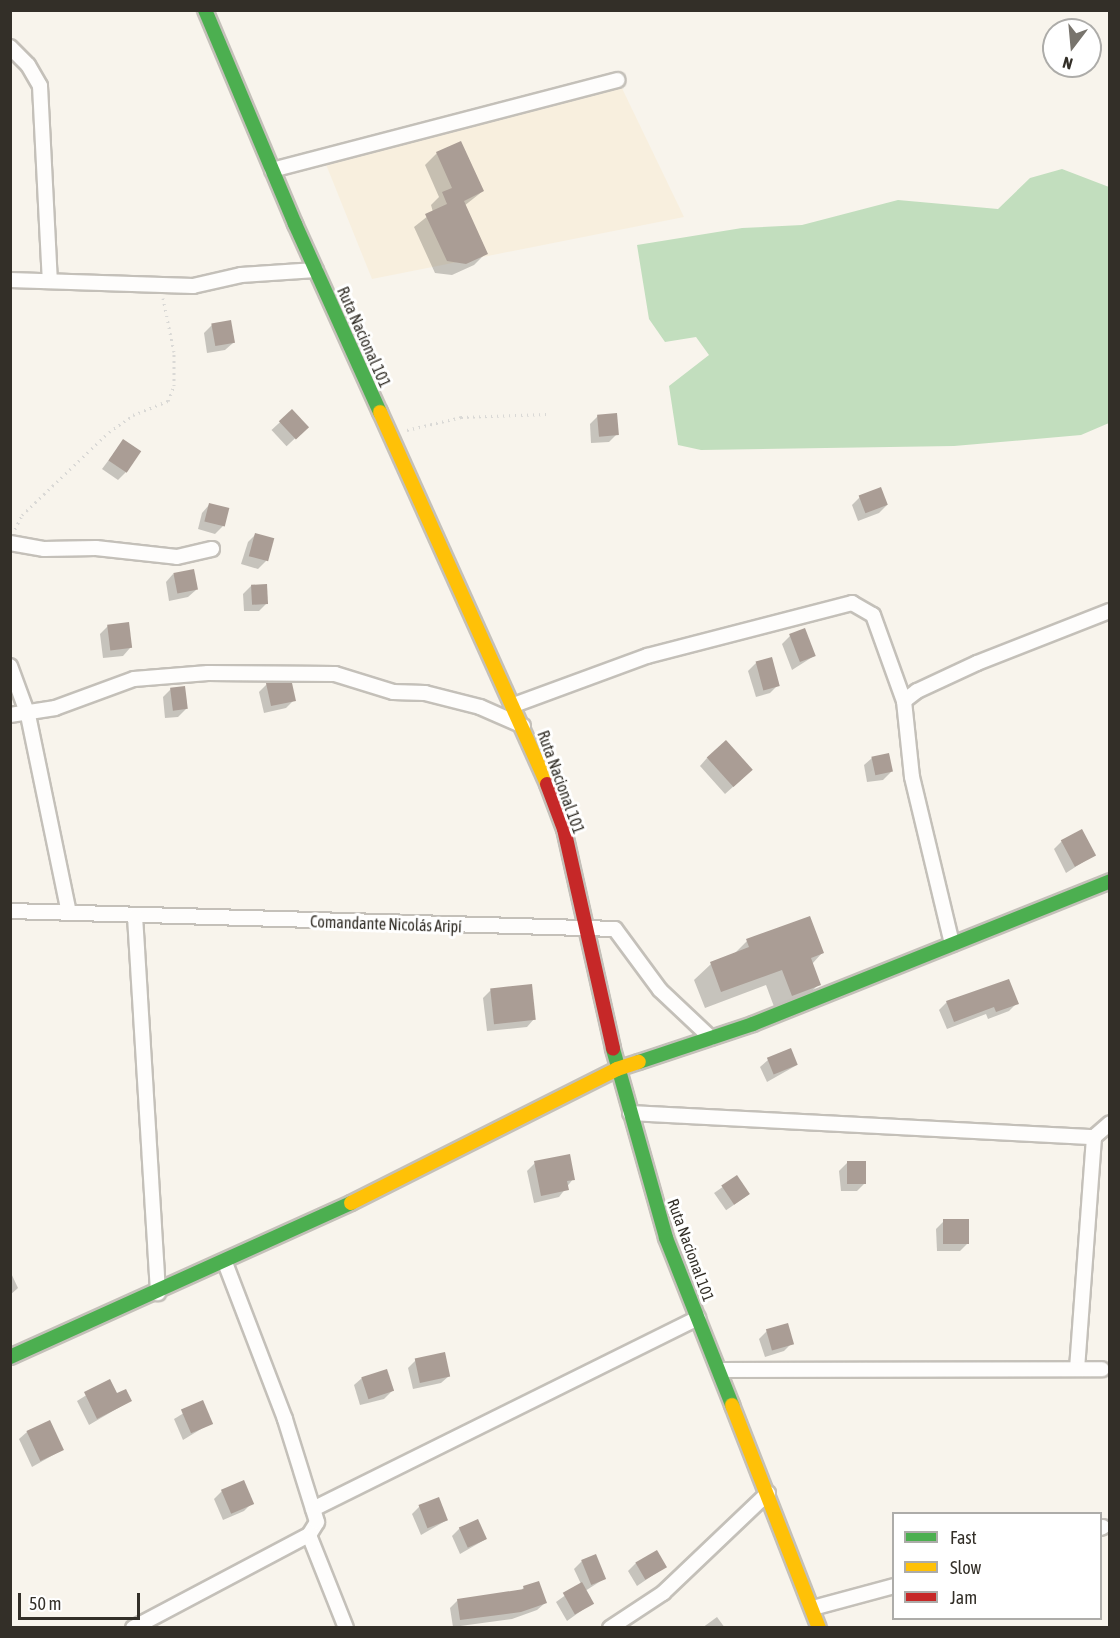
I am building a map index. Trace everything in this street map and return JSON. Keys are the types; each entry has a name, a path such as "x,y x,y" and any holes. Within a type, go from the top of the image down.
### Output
{"main road":[{"name":"Ruta Nacional 101","path":"205,10 316,270 514,705 564,829 584,930 617,1069 666,1238 720,1370 819,1628"},
{"path":"10,1357 225,1263 500,1131 617,1069 711,1038 1110,881"}],"street":[{"path":"10,47 28,64 40,86 50,281"},
{"path":"272,170 617,80"},
{"path":"10,280 193,286 241,275 316,270"},
{"path":"10,541 44,549 96,548 177,557 212,549"},
{"path":"514,705 647,656 852,603 873,615 904,701 912,777 952,944"},
{"path":"904,701 916,691 977,663 1110,611"},
{"path":"10,666 28,715 69,914"},
{"path":"10,714 28,715 134,679 208,673 335,674 393,692 425,693 480,707 523,726"},
{"name":"Comandante Nicolás Aripí","path":"10,911 584,930 615,929 660,990 711,1038"},
{"path":"135,916 158,1293"},
{"path":"630,1113 1094,1137 1110,1123"},
{"path":"1077,1369 1094,1137"},
{"path":"133,1628 309,1535 317,1522 285,1419 225,1263"},
{"path":"313,1509 698,1318"},
{"path":"720,1370 1102,1369"},
{"path":"610,1628 663,1593 768,1493"},
{"path":"309,1535 346,1628"},
{"path":"813,1608 892,1587"}],"path":[{"path":"10,541 22,515 110,432 133,415 168,401 174,386 174,352 160,284"},
{"path":"390,434 461,417 548,414"}],"shaded area":[{"path":"619,82 684,217 372,279 321,152"}],"green space":[{"path":"1062,169 1109,187 1109,423 1081,435 954,446 701,450 678,445 669,386 709,355 696,337 665,342 649,319 637,245 742,228 802,225 898,200 998,209 1030,178"}],"building":[{"path":"461,141 484,191 464,201 488,254 466,264 447,261 425,214 447,204 442,192 452,188 436,152"},
{"path":"231,320 235,343 215,346 211,323"},
{"path":"292,409 309,427 296,440 279,421"},
{"path":"617,413 619,435 599,437 597,415"},
{"path":"123,439 141,451 127,473 108,461"},
{"path":"881,487 888,505 865,513 859,496"},
{"path":"209,503 229,508 225,527 204,521"},
{"path":"255,533 274,538 268,561 249,556"},
{"path":"194,569 198,590 177,594 173,573"},
{"path":"267,584 268,604 252,605 251,585"},
{"path":"129,622 132,648 110,650 107,625"},
{"path":"805,628 816,656 800,662 789,634"},
{"path":"772,657 780,686 763,690 756,661"},
{"path":"266,683 292,683 296,701 271,706"},
{"path":"185,686 188,709 173,711 170,688"},
{"path":"726,740 753,770 733,787 707,757"},
{"path":"889,753 893,772 875,775 871,757"},
{"path":"1082,829 1096,855 1075,867 1061,840"},
{"path":"810,916 824,953 811,958 821,985 792,996 782,970 721,992 710,962 749,947 746,939"},
{"path":"1009,979 1019,1004 996,1012 994,1007 954,1022 946,1001"},
{"path":"532,984 536,1020 494,1024 490,988"},
{"path":"791,1048 798,1065 774,1074 767,1058"},
{"path":"570,1154 575,1180 567,1181 569,1190 541,1196 534,1161"},
{"path":"847,1161 866,1161 866,1184 847,1184"},
{"path":"737,1175 750,1194 734,1205 721,1186"},
{"path":"943,1219 969,1219 969,1244 943,1244"},
{"path":"788,1323 794,1344 772,1350 766,1329"},
{"path":"445,1352 450,1376 420,1383 415,1358"},
{"path":"387,1369 394,1391 368,1399 361,1377"},
{"path":"110,1379 117,1393 126,1389 132,1401 97,1419 84,1392"},
{"path":"203,1400 213,1424 191,1433 181,1409"},
{"path":"50,1420 64,1450 40,1461 26,1431"},
{"path":"244,1480 254,1504 231,1514 221,1490"},
{"path":"439,1497 448,1520 427,1528 418,1505"},
{"path":"478,1519 487,1539 468,1548 459,1528"},
{"path":"657,1550 667,1567 645,1580 635,1562"},
{"path":"596,1554 606,1579 591,1585 581,1560"},
{"path":"539,1581 547,1603 521,1612 460,1620 457,1599 524,1589 523,1586"},
{"path":"582,1582 594,1604 575,1615 563,1593"}],"traffic: fast":[{"path":"205,10 295,224 380,412"},
{"path":"639,1062 753,1024 1110,881"},
{"path":"613,1049 666,1238 732,1405"},
{"path":"10,1357 351,1203"}],"traffic: slow":[{"path":"380,412 547,784"},
{"path":"351,1203 617,1069 639,1062"},
{"path":"732,1405 819,1628"}],"traffic: jam":[{"path":"547,784 564,829 613,1049"}]}
